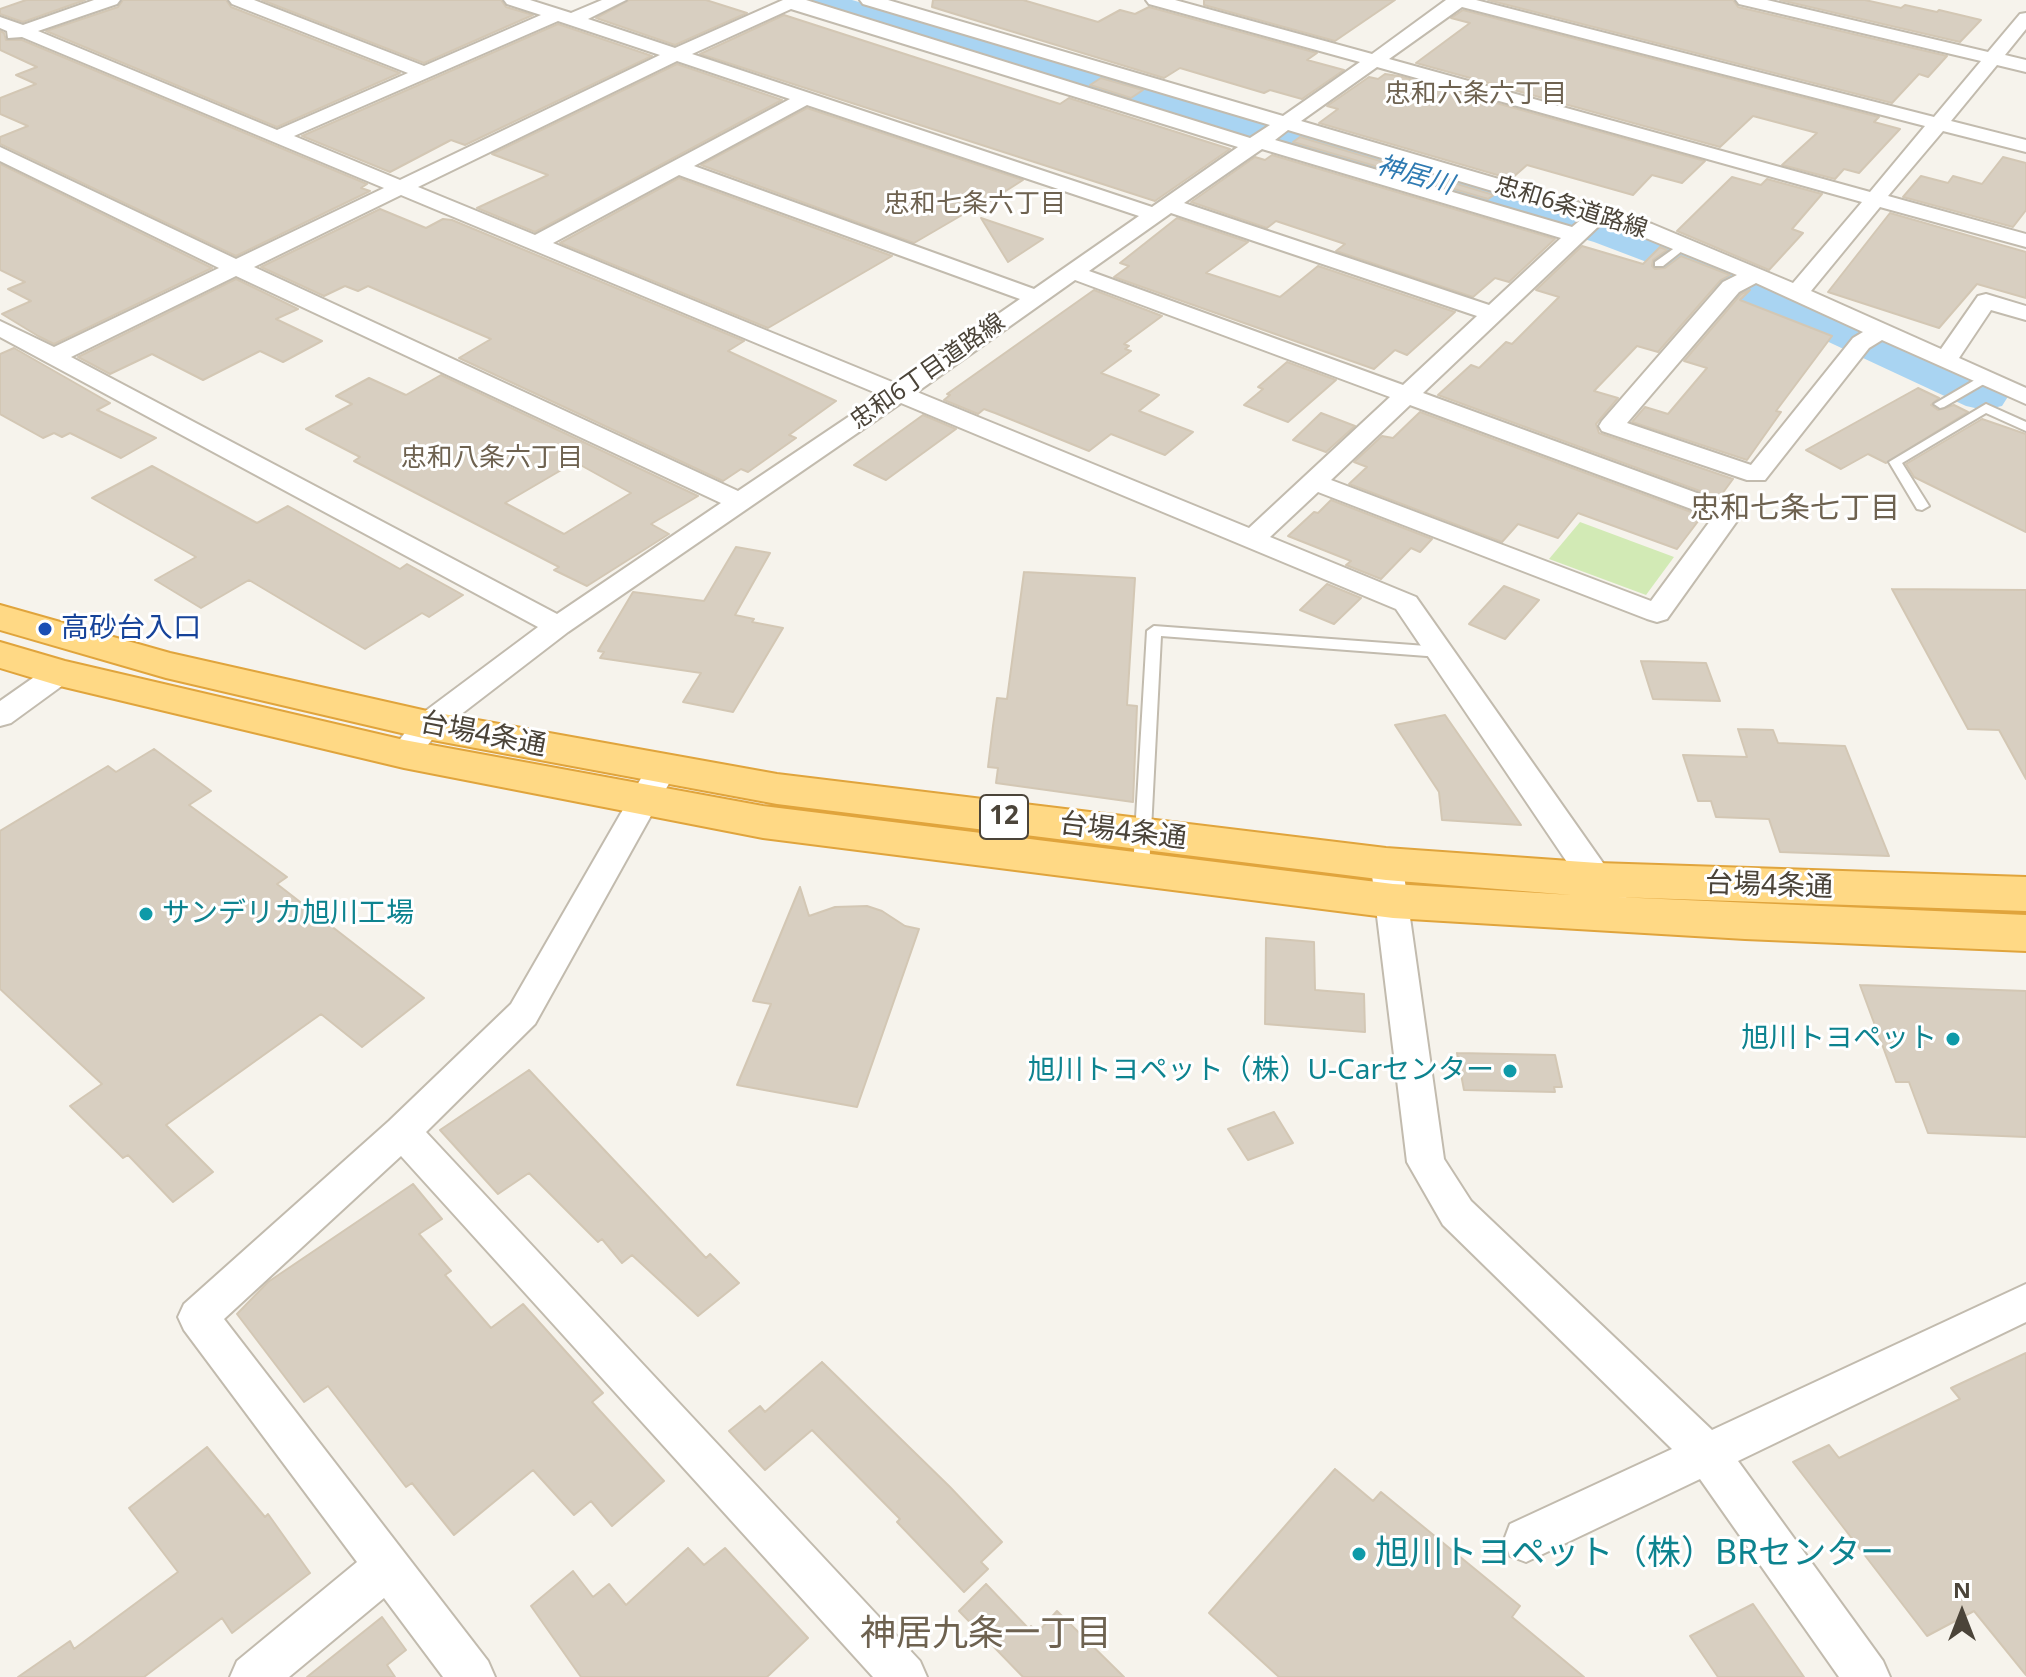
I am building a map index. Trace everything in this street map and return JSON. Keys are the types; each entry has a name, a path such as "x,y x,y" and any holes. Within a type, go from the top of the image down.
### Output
{"highway":[{"name":"台場4条通","path":"0,617 415,740"},
{"name":"台場4条通","path":"0,655 60,673 653,785 763,822 1142,852 1390,883 2026,933"},
{"name":"台場4条通","path":"1610,898 2026,894"}],"street":[{"path":"0,39 111,0"},
{"path":"238,0 425,73"},
{"path":"513,0 805,98 1492,314"},
{"path":"279,136 425,73 565,17 617,0"},
{"name":"忠和6条道路線","path":"869,0 1266,135 1585,226 1680,247 1745,279 1797,293 1872,337 1945,360 1980,381 2026,397"},
{"path":"1155,0 2026,241"},
{"path":"1459,0 2026,146"},
{"name":"忠和6丁目道路線","path":"415,740 558,626 900,393 1459,0"},
{"path":"1745,0 2026,66"},
{"path":"52,357 676,54 793,2 1585,226"},
{"path":"1797,293 2026,18"},
{"path":"0,22 1406,603 1610,898"},
{"path":"537,243 805,98"},
{"path":"0,153 235,267 740,502"},
{"path":"677,167 1034,296"},
{"path":"1254,538 1585,226"},
{"path":"1070,271 1729,514 1657,613 1314,482"},
{"path":"1745,279 1611,426 1756,475 1872,337"},
{"path":"1945,360 1986,301 2026,313"},
{"path":"0,328 558,626"},
{"path":"0,716 60,673"},
{"path":"472,1677 198,1317 402,1132 523,1014 653,785"},
{"path":"1390,883 1426,1162 1457,1213 1708,1455 1867,1677"},
{"path":"402,1132 904,1677"},
{"path":"1526,1540 2026,1302"},
{"path":"253,1677 387,1566"}],"lane":[{"path":"1662,262 1680,247"},
{"path":"1940,404 1980,381"},
{"path":"1922,506 1895,462 1986,408 2026,427"},
{"path":"1142,852 1154,631 1440,652"}],"green space":[{"path":"1580,522 1674,557 1646,595 1549,559"}],"building":[{"path":"26,0 85,0 23,22 0,14 0,9"},
{"path":"123,0 226,0 231,7 400,73 277,127 46,31 118,7"},
{"path":"262,0 501,0 506,7 533,15 424,63"},
{"path":"629,0 706,0 747,13 675,45 596,18"},
{"path":"933,0 1023,0 1098,22 1120,10 1135,14 1149,7 1317,53 1307,60 1344,70 1302,99 1270,90 1264,93 1180,68 1164,78 932,7"},
{"path":"1204,0 1395,0 1335,41 1204,5"},
{"path":"1488,0 1733,0 1738,7 1947,56 1928,77 1919,74 1892,103"},
{"path":"1780,0 1865,0 1901,8 1905,5 1939,10 1981,20 1960,42"},
{"path":"1463,10 1879,117 1874,122 1900,129 1859,173 1844,169 1835,179 1782,165 1817,133 1753,116 1720,147 1416,63 1470,23 1451,18"},
{"path":"784,15 1060,104 1069,98 1230,149 1155,201 700,54"},
{"path":"558,24 652,56 465,145 451,140 390,172 302,136"},
{"path":"0,31 6,40 22,40 367,184 361,188 370,191 236,256 0,144 0,137 28,126 0,114 0,98 36,84 16,75 37,67 0,50"},
{"path":"677,64 782,100 535,232 477,208 548,175 492,154"},
{"path":"1385,74 1705,161 1682,183 1652,175 1633,195 1527,165 1511,179 1319,123 1338,109 1327,106 1369,77 1378,79"},
{"path":"1101,78 1143,90 1131,98 1090,85"},
{"path":"807,108 1023,180 976,210 974,208 914,243 701,165"},
{"path":"1300,137 1494,195 1488,199 1293,142"},
{"path":"1272,155 1555,239 1509,282 1495,278 1473,297 1336,251 1345,244 1276,221 1267,228 1191,202 1255,157 1265,160"},
{"path":"2003,157 2026,163 2026,210 2013,227 1903,197 1921,176 1948,183 1953,176 1982,184"},
{"path":"0,164 212,268 54,344 2,314 31,301 8,289 25,282 0,270"},
{"path":"1732,177 1761,185 1767,179 1822,194 1792,229 1803,233 1769,270 1677,231"},
{"path":"679,178 892,256 768,328 560,243"},
{"path":"380,209 426,228 443,219 452,220 744,341 728,351 836,401 789,435 796,438 748,472 741,469 723,481 459,358 491,339 368,286 358,291 345,286 324,296 261,267"},
{"path":"1890,213 2026,252 2026,298 1977,284 1939,328 1828,292"},
{"path":"981,218 1043,239 1008,262"},
{"path":"1177,218 1248,242 1206,273 1280,297 1318,266 1455,312 1407,355 1395,350 1374,369 1114,277 1129,266 1120,263"},
{"path":"1582,246 1643,264 1660,247 1667,250 1653,260 1655,269 1665,268 1681,256 1730,275 1721,280 1658,352 1637,346 1594,391 1618,398 1596,424 1599,433 1733,479 1719,498 1438,395 1471,365 1479,368 1506,342 1512,344 1559,297 1536,290"},
{"path":"236,279 298,309 276,319 322,341 283,362 260,351 203,380 152,354 110,374 78,357"},
{"path":"1094,290 1162,316 1124,344 1129,346 1125,349 1131,351 1101,373 1159,395 1139,411 1193,432 1165,455 1111,434 1089,451 984,409 978,414 944,400 950,395 947,394"},
{"path":"1750,290 1740,300 1832,336 1776,411 1781,412 1747,460 1632,422 1645,407 1668,414 1707,368 1684,361 1741,294"},
{"path":"14,348 110,403 97,410 156,438 121,458 70,433 62,437 54,433 43,438 0,414 0,354"},
{"path":"1287,362 1336,380 1288,422 1244,405 1263,389 1258,387"},
{"path":"441,375 698,496 651,524 669,534 587,586 554,570 559,567 354,461 360,457 306,429 352,404 336,396 369,378 406,395","holes":["575,462 631,493 564,534 505,503"]},
{"path":"1918,388 1939,398 1931,405 1938,410 1954,405 1968,412 1886,463 1868,454 1841,469 1806,450"},
{"path":"1420,412 1702,516 1677,549 1578,513 1558,538 1518,524 1502,542 1349,484 1367,467 1354,462 1382,436 1393,438"},
{"path":"1321,413 1355,426 1326,452 1293,440"},
{"path":"923,415 956,429 886,480 854,465"},
{"path":"1982,419 2026,434 2026,532 1914,477 1906,464"},
{"path":"152,466 257,523 288,506 400,569 407,564 463,595 429,617 422,613 365,649 249,580 201,608 155,580 196,557 92,498"},
{"path":"1331,500 1432,539 1420,552 1411,548 1381,579 1346,565 1351,561 1288,536"},
{"path":"736,547 770,553 735,615 783,628 733,712 683,702 701,673 600,658 604,652 598,651 633,592 704,601"},
{"path":"1024,572 1135,578 1127,705 1137,706 1133,802 996,783 998,768 988,767 997,698 1007,699"},
{"path":"1327,584 1361,598 1334,624 1300,610"},
{"path":"1504,586 1539,600 1505,639 1469,624"},
{"path":"1892,589 2026,590 2026,779 1999,730 1968,729"},
{"path":"1641,661 1706,663 1720,701 1653,699"},
{"path":"1445,715 1521,825 1442,820 1439,792 1395,725"},
{"path":"1738,729 1773,730 1778,743 1845,746 1889,856 1780,852 1769,819 1716,817 1711,801 1698,801 1683,755 1747,757"},
{"name":"サンデリカ旭川工場","path":"154,749 211,791 189,805 287,877 277,884 424,998 362,1047 321,1014 166,1125 213,1172 173,1202 128,1155 123,1158 70,1106 102,1084 0,989 0,831 108,766 116,772"},
{"path":"800,887 809,916 835,907 867,906 882,911 905,926 919,929 857,1107 737,1085 771,1004 753,1001"},
{"path":"1266,938 1314,942 1315,990 1364,994 1365,1032 1265,1024"},
{"name":"旭川トヨペット","path":"1860,985 2026,991 2026,1137 1928,1133 1909,1082 1896,1082"},
{"name":"旭川トヨペット（株）U-Carセンター","path":"1457,1053 1555,1055 1562,1087 1554,1087 1555,1092 1464,1090"},
{"path":"529,1070 706,1258 710,1254 739,1283 698,1316 632,1255 622,1263 602,1239 598,1242 529,1173 498,1194 440,1130"},
{"path":"1274,1112 1293,1143 1248,1160 1228,1129"},
{"path":"413,1184 442,1219 419,1234 451,1271 445,1275 491,1328 523,1304 603,1393 592,1402 664,1481 612,1526 591,1501 574,1515 533,1470 454,1535 412,1483 406,1487 328,1386 304,1402 237,1314 268,1282"},
{"path":"2026,1353 2026,1675 1974,1611 1927,1636 1793,1462 1829,1445 1839,1458 1960,1399 1951,1388"},
{"path":"822,1362 1002,1542 981,1562 988,1569 964,1592 897,1522 900,1519 812,1430 765,1470 729,1431 760,1406 765,1412"},
{"path":"207,1447 265,1517 268,1514 310,1573 232,1633 222,1618 144,1677 18,1677 70,1641 74,1649 178,1572 129,1508"},
{"name":"旭川トヨペット（株）BRセンター","path":"1335,1469 1373,1501 1381,1492 1520,1606 1512,1617 1584,1677 1279,1677 1209,1613"},
{"path":"688,1548 704,1565 725,1548 808,1638 767,1677 581,1677 531,1606 573,1571 593,1597 609,1584 626,1605"},
{"path":"986,1584 1029,1629 1031,1626 1037,1633 1057,1611 1124,1677 1023,1677 959,1611"},
{"path":"1753,1604 1804,1677 1718,1677 1690,1636"},
{"path":"382,1617 406,1650 387,1665 395,1677 307,1677"}],"waterway":[{"name":"神居川","path":"830,0 840,8 1610,233 1718,273 1984,395"}],"place":[{"name":"高砂台入口","path":"45,629"},
{"name":"サンデリカ旭川工場","path":"146,914"},
{"name":"旭川トヨペット","path":"1953,1039"},
{"name":"旭川トヨペット（株）U-Carセンター","path":"1510,1071"},
{"name":"旭川トヨペット（株）BRセンター","path":"1359,1554"}],"district":[{"name":"忠和六条六丁目","path":"1476,95"},
{"name":"忠和七条六丁目","path":"975,205"},
{"name":"忠和八条六丁目","path":"492,459"},
{"name":"忠和七条七丁目","path":"1795,509"},
{"name":"神居九条一丁目","path":"986,1635"}]}
